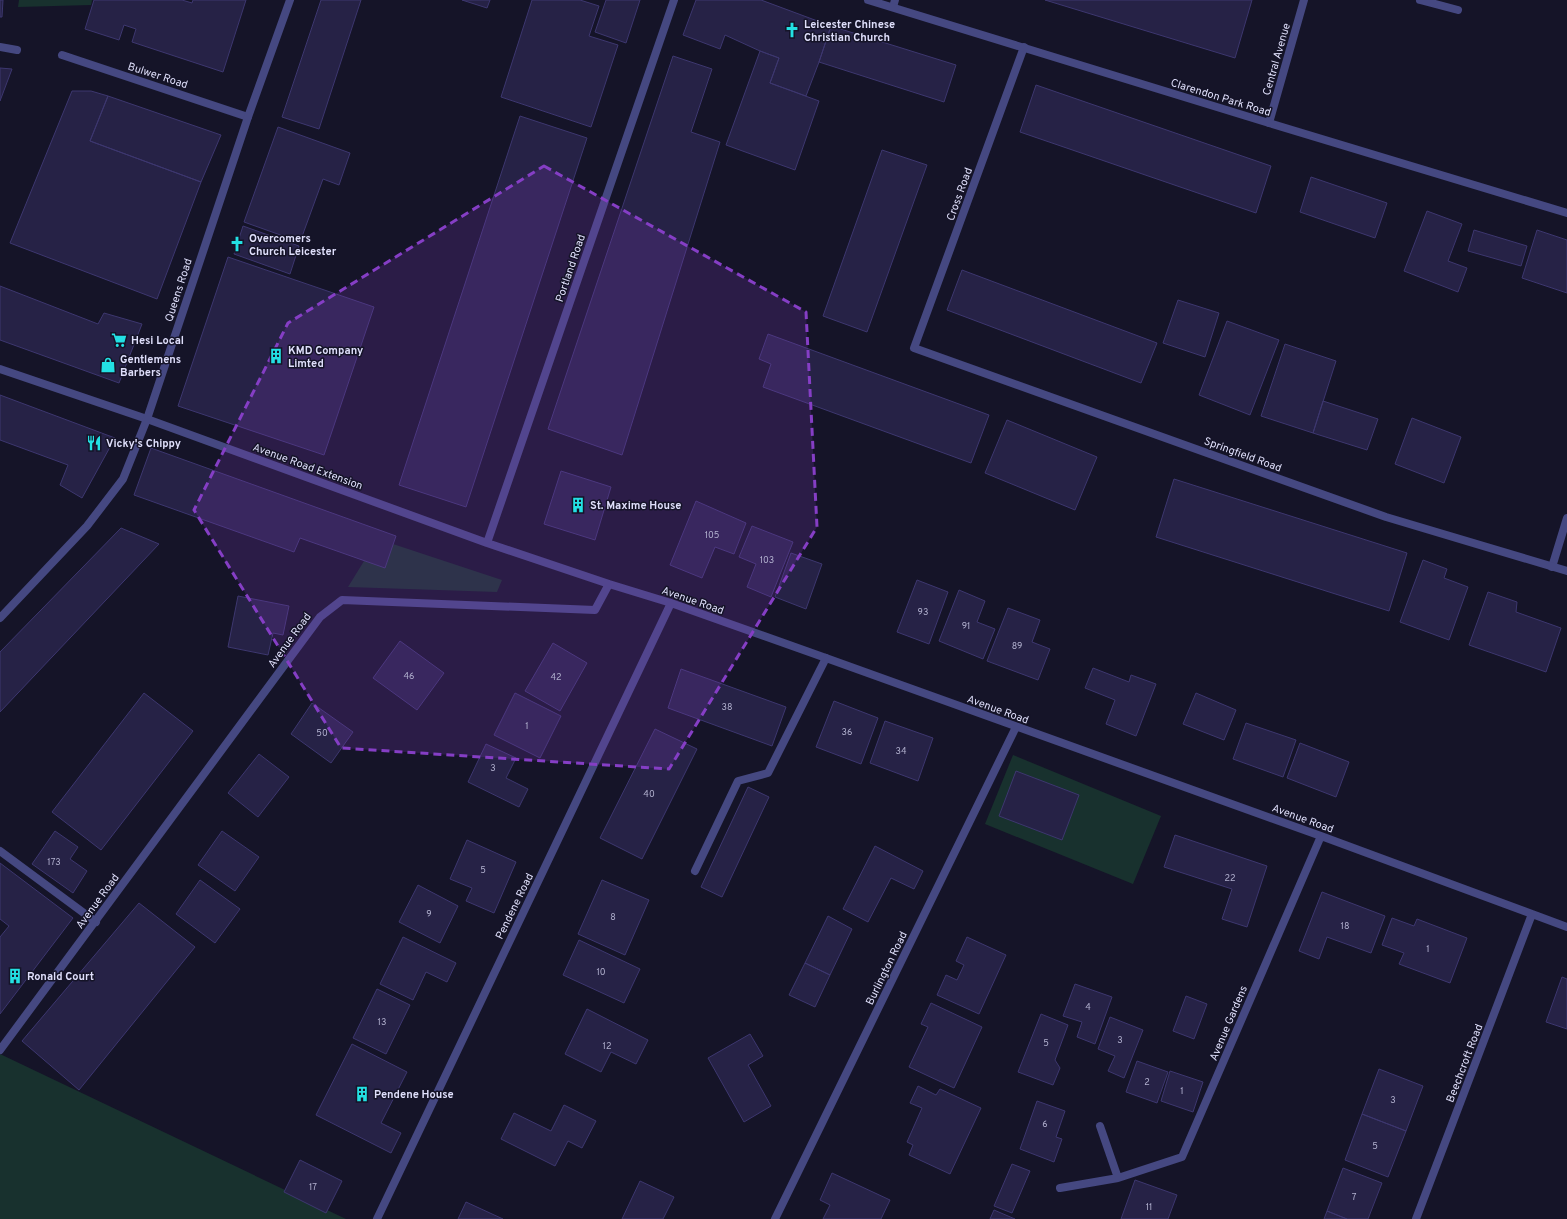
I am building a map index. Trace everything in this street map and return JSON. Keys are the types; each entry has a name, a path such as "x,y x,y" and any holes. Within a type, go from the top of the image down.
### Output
{"street":[{"name":"Queens Road","path":"0,618 87,526 123,479 147,419 248,117 290,0"},
{"name":"Portland Road","path":"487,543 674,0"},
{"name":"Clarendon Park Road","path":"868,0 894,3 1024,47 1567,213"},
{"name":"Central Avenue","path":"1269,123 1304,0"},
{"path":"1420,0 1458,10"},
{"path":"0,47 17,50"},
{"name":"Cross Road","path":"914,348 1024,47"},
{"name":"Bulwer Road","path":"62,55 248,117"},
{"name":"Springfield Road","path":"914,348 1386,517 1567,571"},
{"name":"Avenue Road Extension","path":"0,369 147,419 487,543 609,584"},
{"path":"1552,567 1567,518"},
{"name":"Avenue Road","path":"0,1050 320,617 342,600 595,610 609,584 671,603 826,658 1321,836 1567,927"},
{"name":"Pendene Road","path":"376,1219 671,603"},
{"path":"696,871 738,781 768,773 826,658"},
{"name":"Burlington Road","path":"775,1219 1016,727"},
{"name":"Avenue Gardens","path":"1060,1188 1118,1178 1182,1157 1321,836"},
{"path":"0,851 96,922"},
{"name":"Beechcroft Road","path":"1416,1219 1532,914"},
{"path":"1100,1126 1118,1178"}],"highlighted area":[{"path":"544,166 806,312 817,527 669,769 341,748 194,510 288,323"}],"green space":[{"path":"19,0 92,0 91,5 18,7"},
{"path":"393,544 502,580 497,592 348,587 364,561"},
{"path":"1013,755 1161,816 1133,884 985,824"},
{"path":"0,1054 346,1219 0,1219"}],"building":[{"path":"0,0 3,0 2,17 0,17"},
{"path":"94,0 182,0 192,3 193,0 246,0 223,72 132,42 136,29 124,25 119,40 85,29"},
{"path":"321,0 361,0 319,129 282,117"},
{"path":"462,0 490,0 487,8"},
{"path":"532,0 580,0 599,6 589,36 618,45 591,127 501,97"},
{"path":"606,0 640,0 626,43 595,32"},
{"path":"696,0 761,0 831,26 806,96 770,83 779,58 725,35 720,49 683,35"},
{"path":"1045,0 1252,0 1235,58"},
{"path":"831,26 956,65 944,102 819,62"},
{"path":"760,51 779,58 770,83 819,101 795,170 726,145"},
{"path":"673,56 712,69 691,132 720,142 622,455 548,429"},
{"path":"0,68 12,69 0,101"},
{"path":"1036,85 1271,166 1256,213 1020,132"},
{"path":"72,91 91,91 108,96 90,141 201,182 157,299 10,243"},
{"path":"108,96 221,135 201,182 90,141"},
{"path":"520,116 587,138 466,507 399,485"},
{"path":"278,127 350,153 339,185 323,179 300,242 244,222"},
{"path":"882,150 927,165 867,332 823,316"},
{"path":"1311,177 1387,203 1375,238 1300,212"},
{"path":"1427,211 1462,224 1448,261 1467,268 1458,292 1404,271"},
{"path":"243,226 299,246 290,274 234,254"},
{"path":"1474,230 1527,246 1521,266 1468,251"},
{"path":"1537,230 1567,240 1567,293 1522,278"},
{"name":"KMD Company Limted","path":"228,257 374,307 324,455 178,406"},
{"path":"962,270 1157,343 1141,383 947,310"},
{"path":"0,286 98,324 104,313 142,324 119,383 0,340"},
{"path":"1178,300 1219,313 1205,357 1163,343"},
{"path":"1227,321 1279,340 1250,415 1199,395"},
{"path":"768,334 989,415 971,463 763,387 771,364 759,359"},
{"path":"1285,344 1336,361 1313,433 1261,416"},
{"path":"0,395 115,438 82,498 60,485 68,465 0,440"},
{"path":"1323,401 1378,419 1367,450 1313,433"},
{"path":"1412,418 1461,437 1444,483 1395,464"},
{"path":"1007,420 1097,457 1075,510 985,473"},
{"path":"151,448 396,536 385,568 300,538 294,552 134,495"},
{"name":"St. Maxime House","path":"561,471 611,487 595,540 544,524"},
{"path":"1174,479 1407,553 1389,611 1156,537"},
{"path":"696,501 746,523 734,554 715,547 702,578 670,565"},
{"path":"752,526 793,542 771,597 747,587 756,564 739,557"},
{"path":"121,528 159,544 0,712 0,652"},
{"path":"791,553 822,564 806,609 775,597"},
{"path":"1423,560 1447,569 1444,578 1468,587 1449,640 1400,622"},
{"path":"917,580 948,592 929,644 897,632"},
{"path":"959,590 985,601 977,622 995,629 983,659 939,641"},
{"path":"1488,592 1517,602 1516,612 1561,628 1546,672 1469,645"},
{"path":"238,596 289,606 283,635 273,633 268,655 228,647"},
{"path":"1008,608 1040,620 1032,642 1050,649 1038,680 987,661"},
{"path":"400,641 444,673 417,710 373,678"},
{"path":"553,643 587,663 560,711 525,691"},
{"path":"1093,668 1129,682 1131,675 1156,684 1136,736 1106,724 1115,700 1085,688"},
{"path":"681,669 786,707 772,746 668,708"},
{"path":"144,693 193,731 101,850 52,812"},
{"path":"515,693 561,716 540,758 494,735"},
{"path":"1196,693 1236,710 1224,740 1183,724"},
{"path":"834,701 878,718 861,764 816,747"},
{"path":"312,703 353,732 331,763 291,734"},
{"path":"885,721 933,738 918,781 870,763"},
{"path":"1246,723 1296,740 1283,777 1233,759"},
{"path":"655,729 697,749 642,859 600,838"},
{"path":"1300,743 1349,762 1336,797 1287,778"},
{"path":"486,744 516,758 506,778 528,789 519,807 468,782"},
{"path":"259,754 289,777 258,817 228,793"},
{"path":"1016,771 1079,795 1062,840 999,816"},
{"path":"748,787 769,797 722,897 701,887"},
{"path":"55,831 78,847 70,859 87,871 73,893 32,864"},
{"path":"222,831 259,857 235,891 198,865"},
{"path":"1175,835 1267,866 1247,927 1222,919 1232,889 1164,867"},
{"path":"467,840 516,862 494,913 466,901 472,888 450,879"},
{"path":"875,846 923,871 914,889 891,878 868,922 843,909"},
{"name":"Ronald Court","path":"0,863 73,918 0,1014 0,937 9,926 0,919"},
{"path":"200,880 240,909 215,943 176,914"},
{"path":"602,880 649,900 625,955 578,934"},
{"path":"418,885 458,906 440,943 399,922"},
{"path":"1322,892 1385,916 1371,953 1327,937 1319,959 1299,951"},
{"path":"139,903 195,947 79,1090 22,1041"},
{"path":"828,916 852,929 830,975 805,963"},
{"path":"1392,918 1414,926 1417,919 1467,938 1450,983 1399,964 1404,953 1382,945"},
{"path":"403,937 456,963 447,982 426,972 413,1000 380,984"},
{"path":"967,937 1006,955 979,1014 937,995 946,975 957,980 964,965 956,961"},
{"path":"579,940 640,969 624,1003 563,975"},
{"path":"805,963 830,975 815,1007 789,995"},
{"path":"1562,977 1567,979 1567,1029 1546,1022"},
{"path":"1075,984 1112,997 1095,1044 1077,1037 1082,1022 1063,1016"},
{"path":"377,989 410,1005 386,1054 353,1038"},
{"path":"1186,996 1207,1004 1194,1039 1173,1031"},
{"path":"931,1003 982,1027 954,1088 909,1067 928,1027 921,1024"},
{"path":"587,1009 648,1040 636,1064 611,1052 601,1072 565,1054"},
{"path":"1041,1014 1068,1025 1055,1060 1060,1068 1053,1085 1018,1072"},
{"path":"1110,1017 1143,1030 1124,1078 1108,1071 1115,1056 1098,1049"},
{"path":"750,1034 763,1056 748,1065 771,1106 744,1122 708,1058"},
{"name":"Pendene House","path":"352,1044 407,1072 381,1123 401,1133 391,1153 316,1115"},
{"path":"1137,1061 1168,1072 1157,1103 1126,1092"},
{"path":"1379,1069 1423,1086 1406,1131 1362,1114"},
{"path":"1170,1071 1203,1082 1193,1112 1161,1101"},
{"path":"918,1086 936,1095 940,1089 981,1108 950,1174 909,1155 913,1145 907,1142 922,1108 910,1103"},
{"path":"1037,1101 1065,1111 1056,1137 1062,1139 1054,1162 1020,1149"},
{"path":"564,1105 596,1121 582,1148 568,1141 555,1166 501,1139 514,1113 551,1131"},
{"path":"1362,1114 1406,1131 1388,1177 1345,1160"},
{"path":"300,1160 342,1181 326,1213 284,1192"},
{"path":"1012,1164 1030,1171 1012,1213 994,1206"},
{"path":"1343,1168 1382,1183 1368,1219 1347,1219 1327,1211"},
{"path":"832,1173 890,1200 881,1219 823,1219 830,1205 820,1200"},
{"path":"1135,1180 1177,1195 1168,1219 1121,1219"},
{"path":"640,1181 674,1197 663,1219 622,1219"},
{"path":"466,1202 503,1219 458,1219"},
{"path":"994,1210 1015,1219 990,1219"},
{"path":"1327,1211 1347,1219 1324,1219"}],"place":[{"name":"Leicester Chinese Christian Church","path":"792,30"},
{"name":"Overcomers Church Leicester","path":"237,244"},
{"name":"Hesi Local","path":"119,340"},
{"name":"KMD Company Limted","path":"276,356"},
{"name":"Gentlemens Barbers","path":"108,365"},
{"name":"Vicky's Chippy","path":"94,443"},
{"name":"St. Maxime House","path":"578,505"},
{"name":"Ronald Court","path":"15,976"},
{"name":"Pendene House","path":"362,1094"}]}
